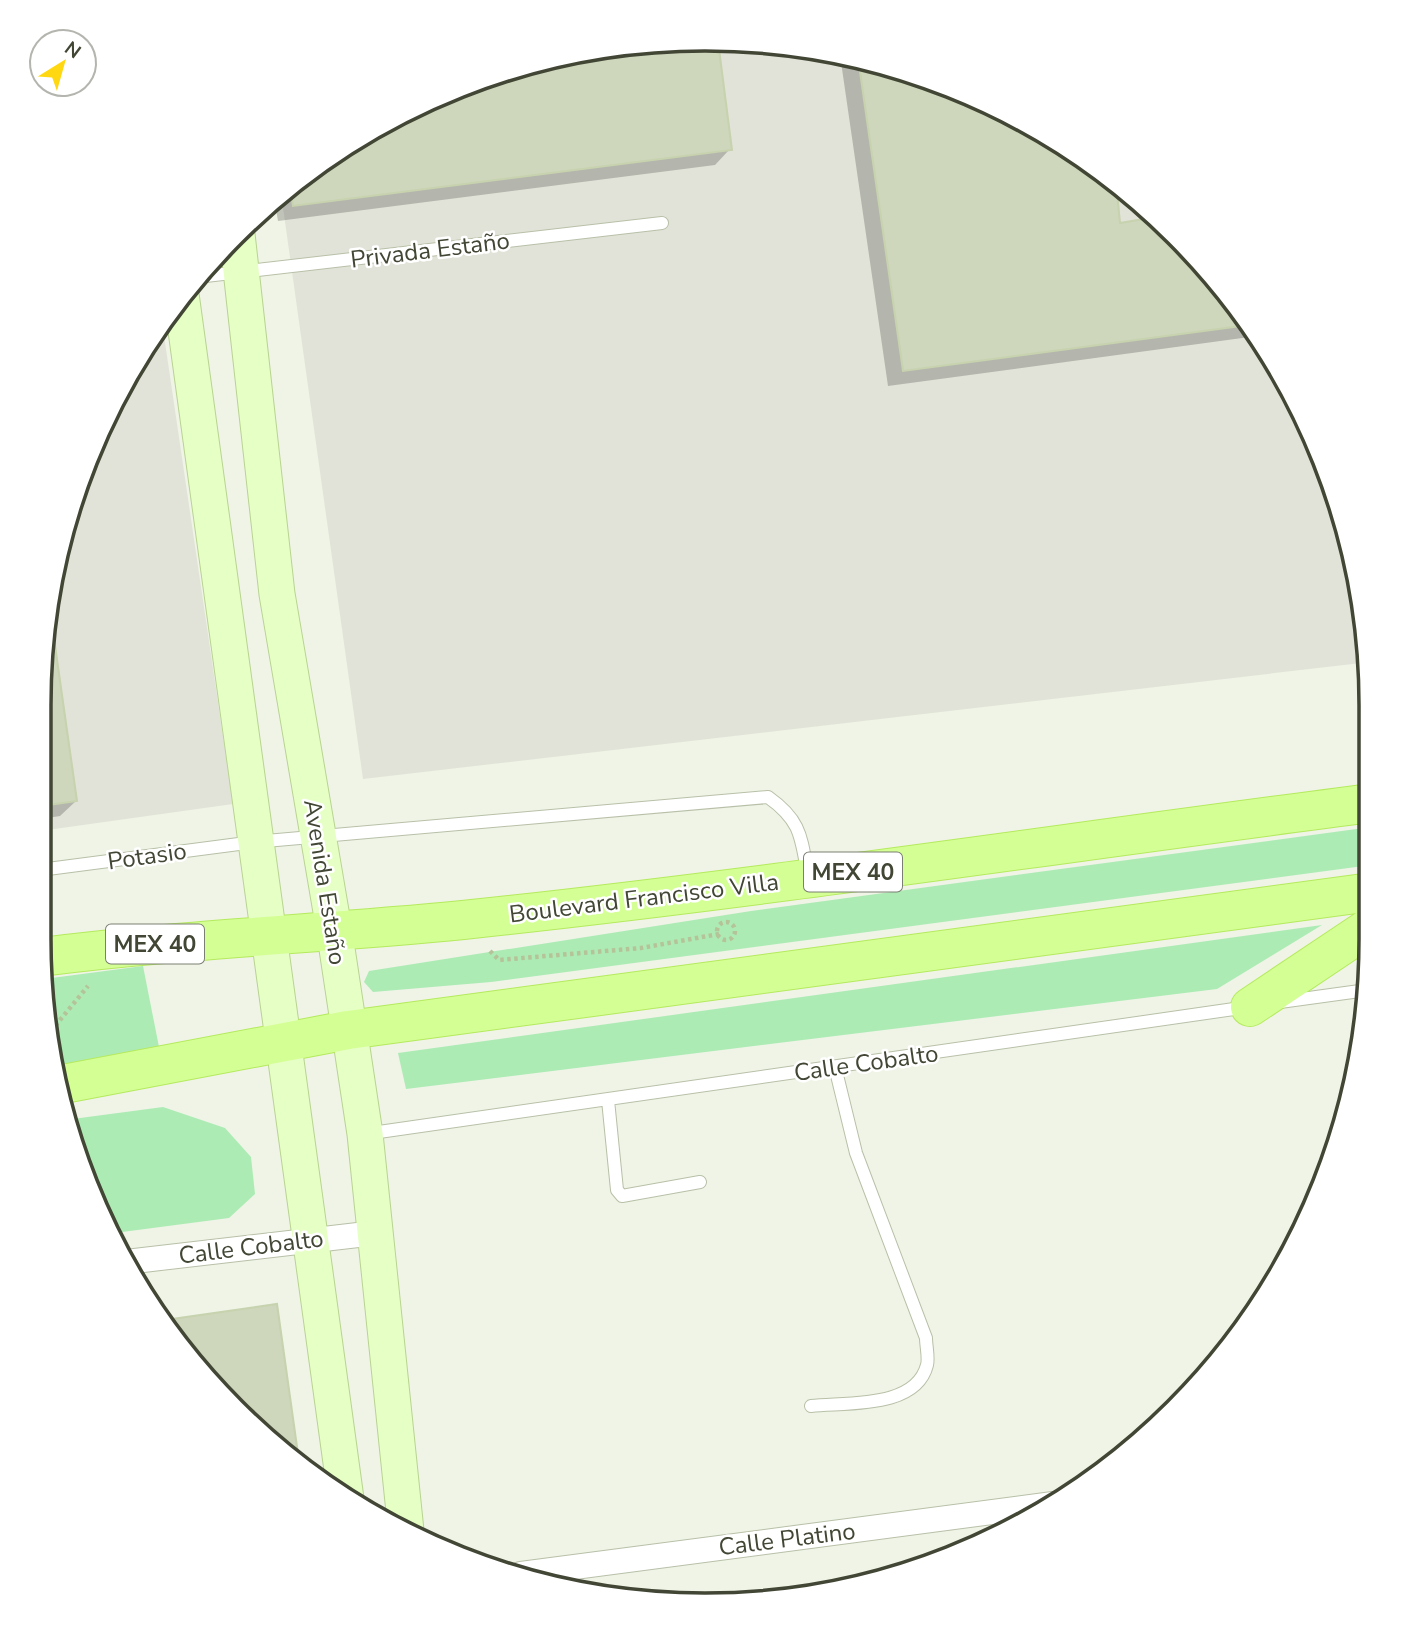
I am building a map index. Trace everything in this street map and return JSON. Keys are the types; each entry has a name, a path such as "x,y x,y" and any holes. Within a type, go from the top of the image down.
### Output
{"main road":[{"name":"Avenida Estaño","path":"239,246 277,594 334,929 365,1134 405,1520"},
{"path":"183,311 344,1484"},
{"path":"222,602 277,594"},
{"name":"Boulevard Francisco Villa","path":"51,956 269,934 461,920 808,878 1359,805"},
{"path":"67,1084 281,1040 348,1030 1359,894"},
{"path":"1250,1007 1359,934"}],"street":[{"name":"Calle Cobalto","path":"135,1261 375,1233"},
{"name":"Calle Platino","path":"539,1572 1030,1507"}],"lane":[{"name":"Privada Estaño","path":"212,275 662,223"},
{"name":"Potasio","path":"51,869 318,835 768,797 787,810 799,827 808,878"},
{"name":"Calle Cobalto","path":"365,1134 1357,991"},
{"path":"811,1406 894,1398 916,1386 928,1365 926,1338 856,1153 835,1068"},
{"path":"608,1100 617,1190 622,1196 700,1182"}],"path":[{"path":"461,920 499,960 641,948 719,934"}],"shaded area":[{"path":"705,51 790,56 833,63 915,85 994,118 1068,161 1103,186 1168,242 1224,307 1272,378 1292,416 1325,495 1347,577 1358,663 363,779 283,206 342,161 378,138 416,118 481,91 536,73 620,56"},
{"path":"164,337 233,804 51,829 52,662 63,577 85,495 101,455 138,378"}],"green space":[{"path":"1359,829 1359,867 491,982 373,992 364,982 369,971 751,911"},
{"path":"1322,925 1217,989 406,1089 398,1053"},
{"path":"143,966 159,1047 63,1066 52,978"},
{"path":"163,1107 225,1128 251,1157 255,1194 229,1218 120,1232 85,1149 76,1119"}],"building":[{"path":"719,51 732,150 293,206 292,198 307,186 378,138 416,118 495,85 577,63 620,56"},
{"path":"860,70 915,85 994,118 1068,161 1118,198 1120,223 1143,219 1168,242 1238,326 903,371"},
{"path":"54,639 77,801 51,805"},
{"path":"277,1304 297,1450 242,1402 173,1319"}]}
